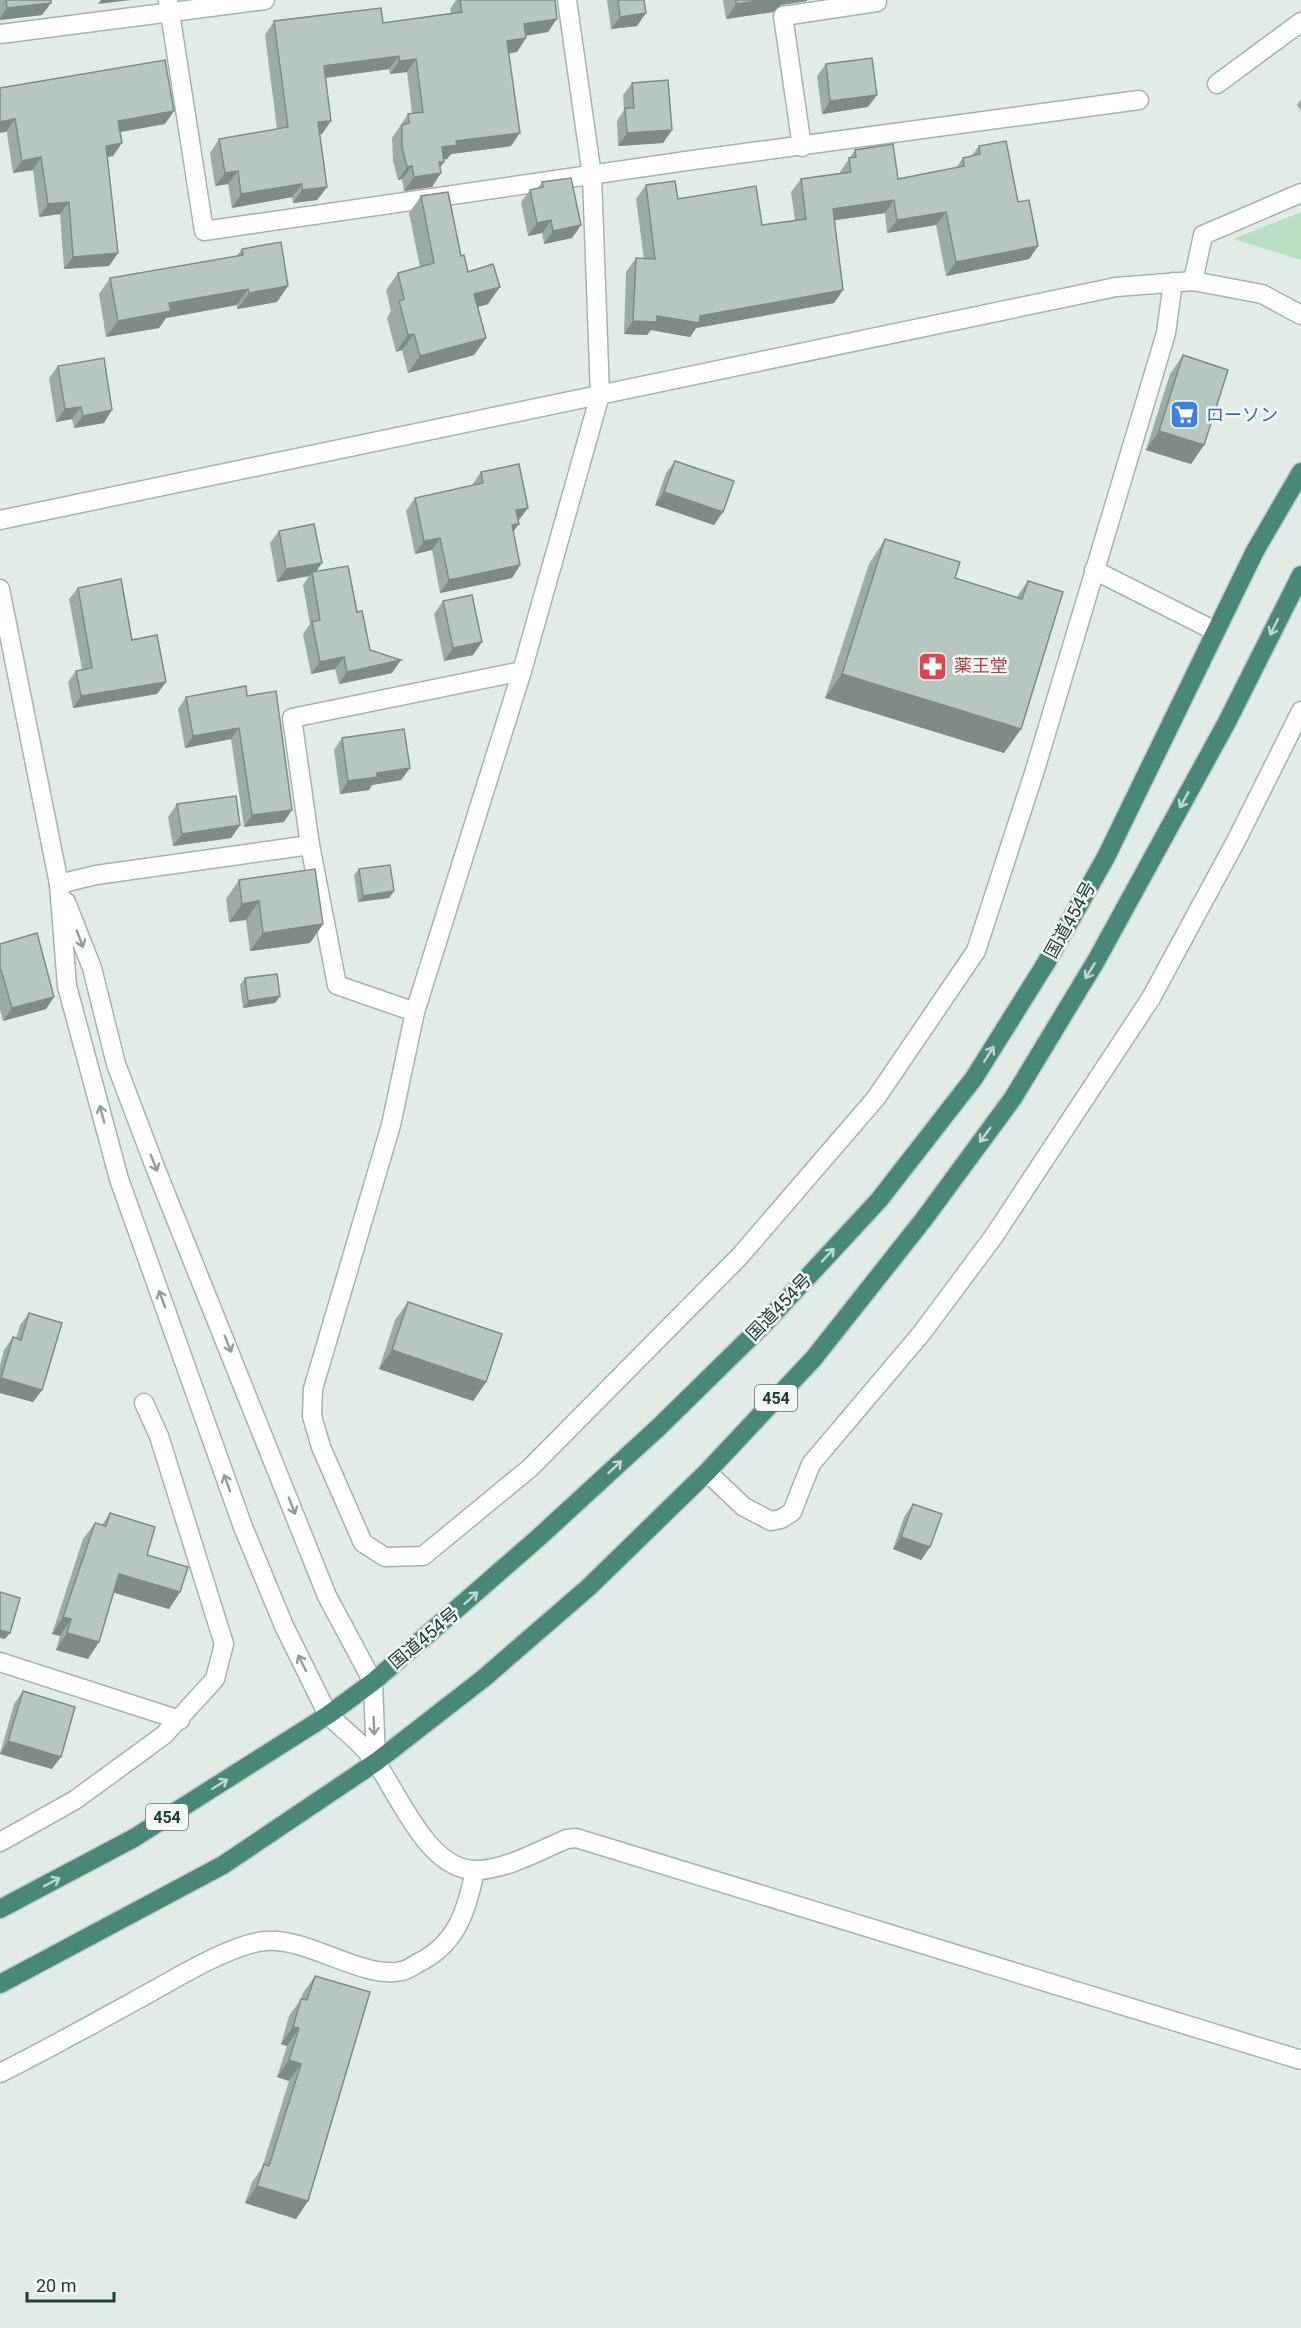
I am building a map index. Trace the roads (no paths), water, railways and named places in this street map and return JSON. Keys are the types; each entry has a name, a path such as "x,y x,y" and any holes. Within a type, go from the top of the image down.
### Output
{"highway":[{"name":"国道454号","path":"0,1910 134,1838 328,1715 373,1682 537,1539 660,1426 765,1323 879,1200 974,1078 1046,963 1106,857 1215,631 1301,472"},
{"name":"454","path":"0,1984 223,1865 376,1762 484,1678 589,1587 707,1472 814,1358 924,1219 1012,1098 1096,961 1227,722 1301,575"}],"street":[{"path":"0,34 169,7 265,0"},
{"path":"567,0 591,176 600,395 522,671 415,1012 391,1125 313,1389 312,1416 321,1447 363,1544 385,1557 423,1556 530,1468 740,1256 876,1098 976,951 1035,770 1166,333 1173,282"},
{"path":"802,147 783,16 877,2"},
{"path":"169,7 204,231 1139,100"},
{"path":"1217,84 1301,22"},
{"path":"1193,281 1203,235 1301,193"},
{"path":"0,520 1116,287 1193,281 1262,294 1301,315"},
{"path":"1094,570 1215,631"},
{"path":"0,589 59,884 67,986 119,1179 243,1527 284,1626 328,1715 376,1762 413,1823 435,1851 454,1866 475,1870 492,1869 567,1839 576,1838 1301,2061"},
{"path":"415,1012 337,985 310,845 292,718 522,671"},
{"path":"707,1472 744,1507 771,1521 781,1520 792,1512 811,1464 921,1334 994,1236 1138,1018 1236,841 1301,711"},
{"path":"59,884 96,875 310,845"},
{"path":"59,884 92,968 116,1064 155,1167 327,1596 373,1682 376,1762"},
{"path":"0,1842 75,1800 164,1735 215,1679 224,1644 159,1436 144,1403"},
{"path":"0,1662 180,1720"},
{"path":"0,2073 189,1971 243,1947 265,1941 289,1942 383,1972 402,1971 429,1958 457,1930 468,1902 475,1870"}],"place":[{"name":"ローソン","path":"1185,415"},
{"name":"薬王堂","path":"933,666"}]}
